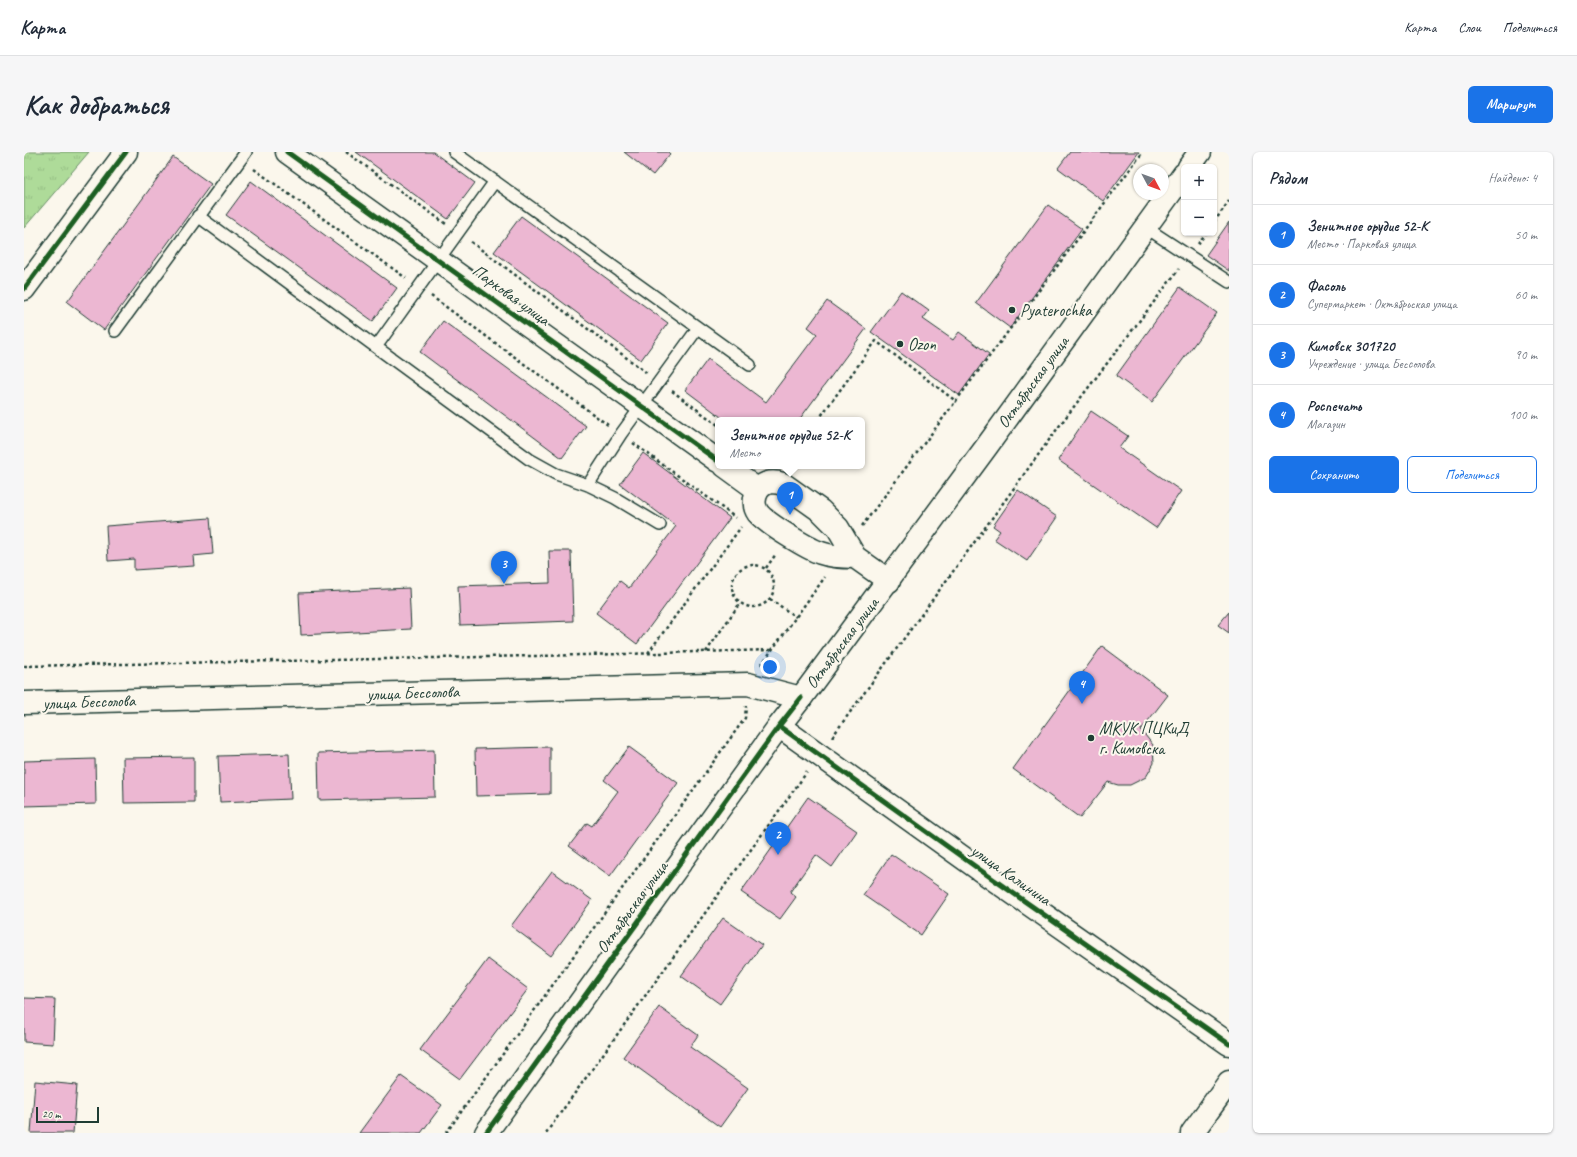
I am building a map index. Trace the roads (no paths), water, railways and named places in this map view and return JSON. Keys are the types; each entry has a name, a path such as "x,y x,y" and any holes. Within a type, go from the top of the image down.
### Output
{"street":[{"path":"24,289 126,152"},
{"name":"Парковая улица","path":"287,152 715,459"},
{"path":"1191,164 1200,152"},
{"name":"Октябрьская улица","path":"486,1133 779,726 888,581 1181,178"},
{"path":"729,469 758,490"},
{"path":"847,552 821,553 797,542 759,514 754,502 758,490 762,485 769,482 783,484 821,511 838,528 847,552 888,581"},
{"name":"улица Бессолова","path":"24,703 748,684 801,698"},
{"name":"улица Калинина","path":"779,726 989,876 1229,1044"},
{"path":"1192,1133 1229,1082"}],"lane":[{"path":"454,152 750,365"},
{"path":"115,331 243,156"},
{"path":"376,347 495,181"},
{"path":"198,216 529,459 556,474 588,485 615,498 660,525"},
{"path":"1145,227 1229,282"},
{"path":"588,485 621,434 698,328"}],"place":[{"name":"Pyaterochka","path":"1012,310"},
{"name":"Ozon","path":"900,344"},
{"name":"Зенитное орудие 52-К","path":"790,515"},
{"name":"Кимовск 301720","path":"504,584"},
{"name":"Роспечать","path":"1082,704"},
{"name":"МКУК ПЦКиД г. Кимовска","path":"1091,738"},
{"name":"Фасоль","path":"778,855"}]}
